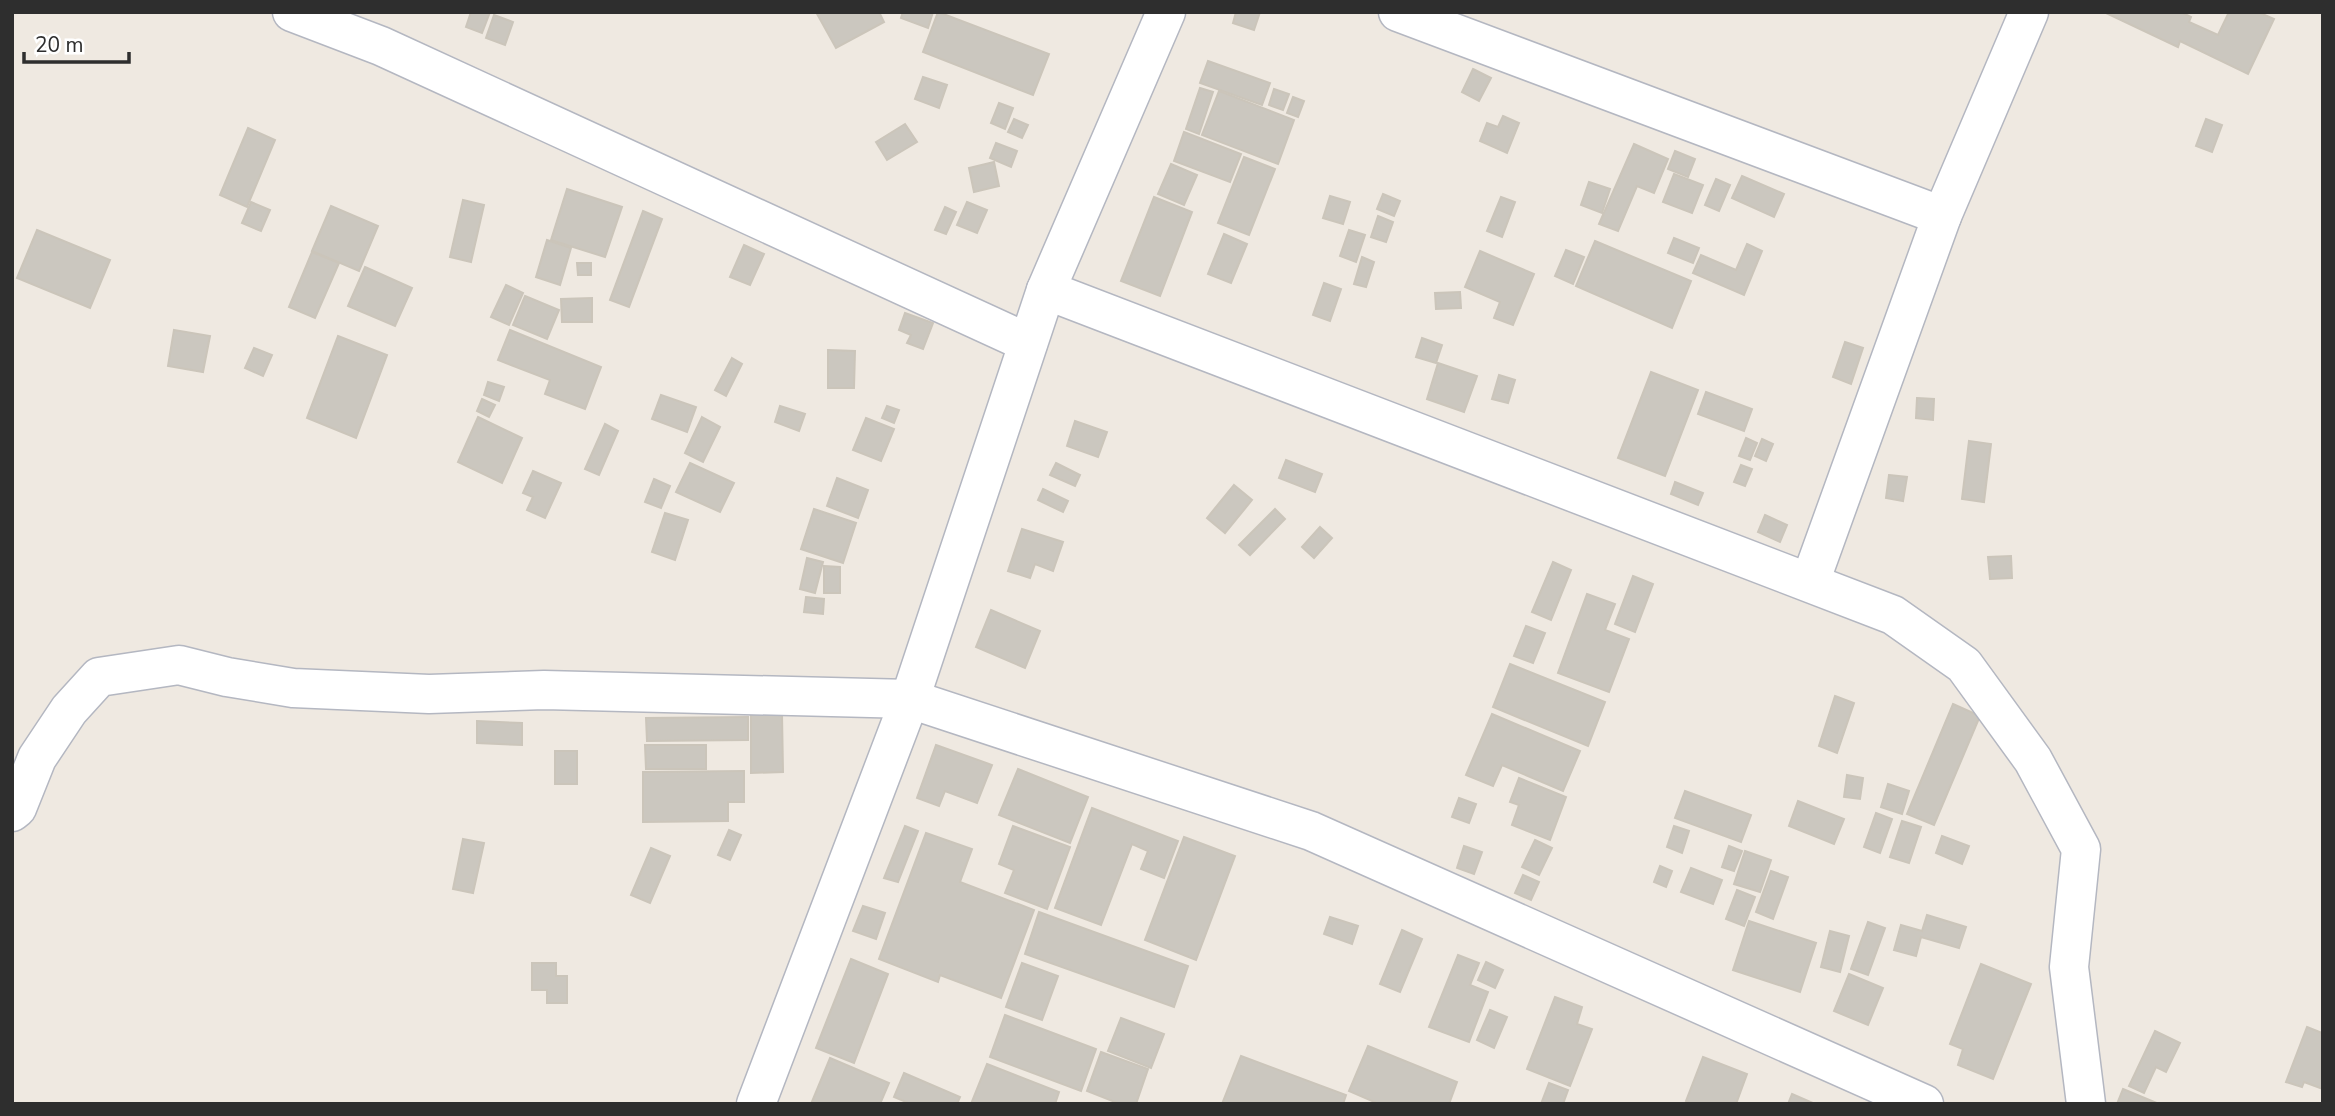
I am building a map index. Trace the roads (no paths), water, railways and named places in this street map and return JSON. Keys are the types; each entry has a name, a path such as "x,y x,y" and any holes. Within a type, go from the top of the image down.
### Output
{"street":[{"path":"292,12 380,29 1028,343"},
{"path":"756,1104 910,699 1046,290 1166,12"},
{"path":"1398,12 1942,216"},
{"path":"1810,582 1942,216 2029,12"},
{"path":"1046,290 1893,615 1964,665 2034,760 2081,849 2068,967 2086,1104"},
{"path":"12,812 18,808 37,758 69,710 99,677 179,665 227,677 306,689 429,694 544,690 910,699 1311,831 1924,1104"}]}
